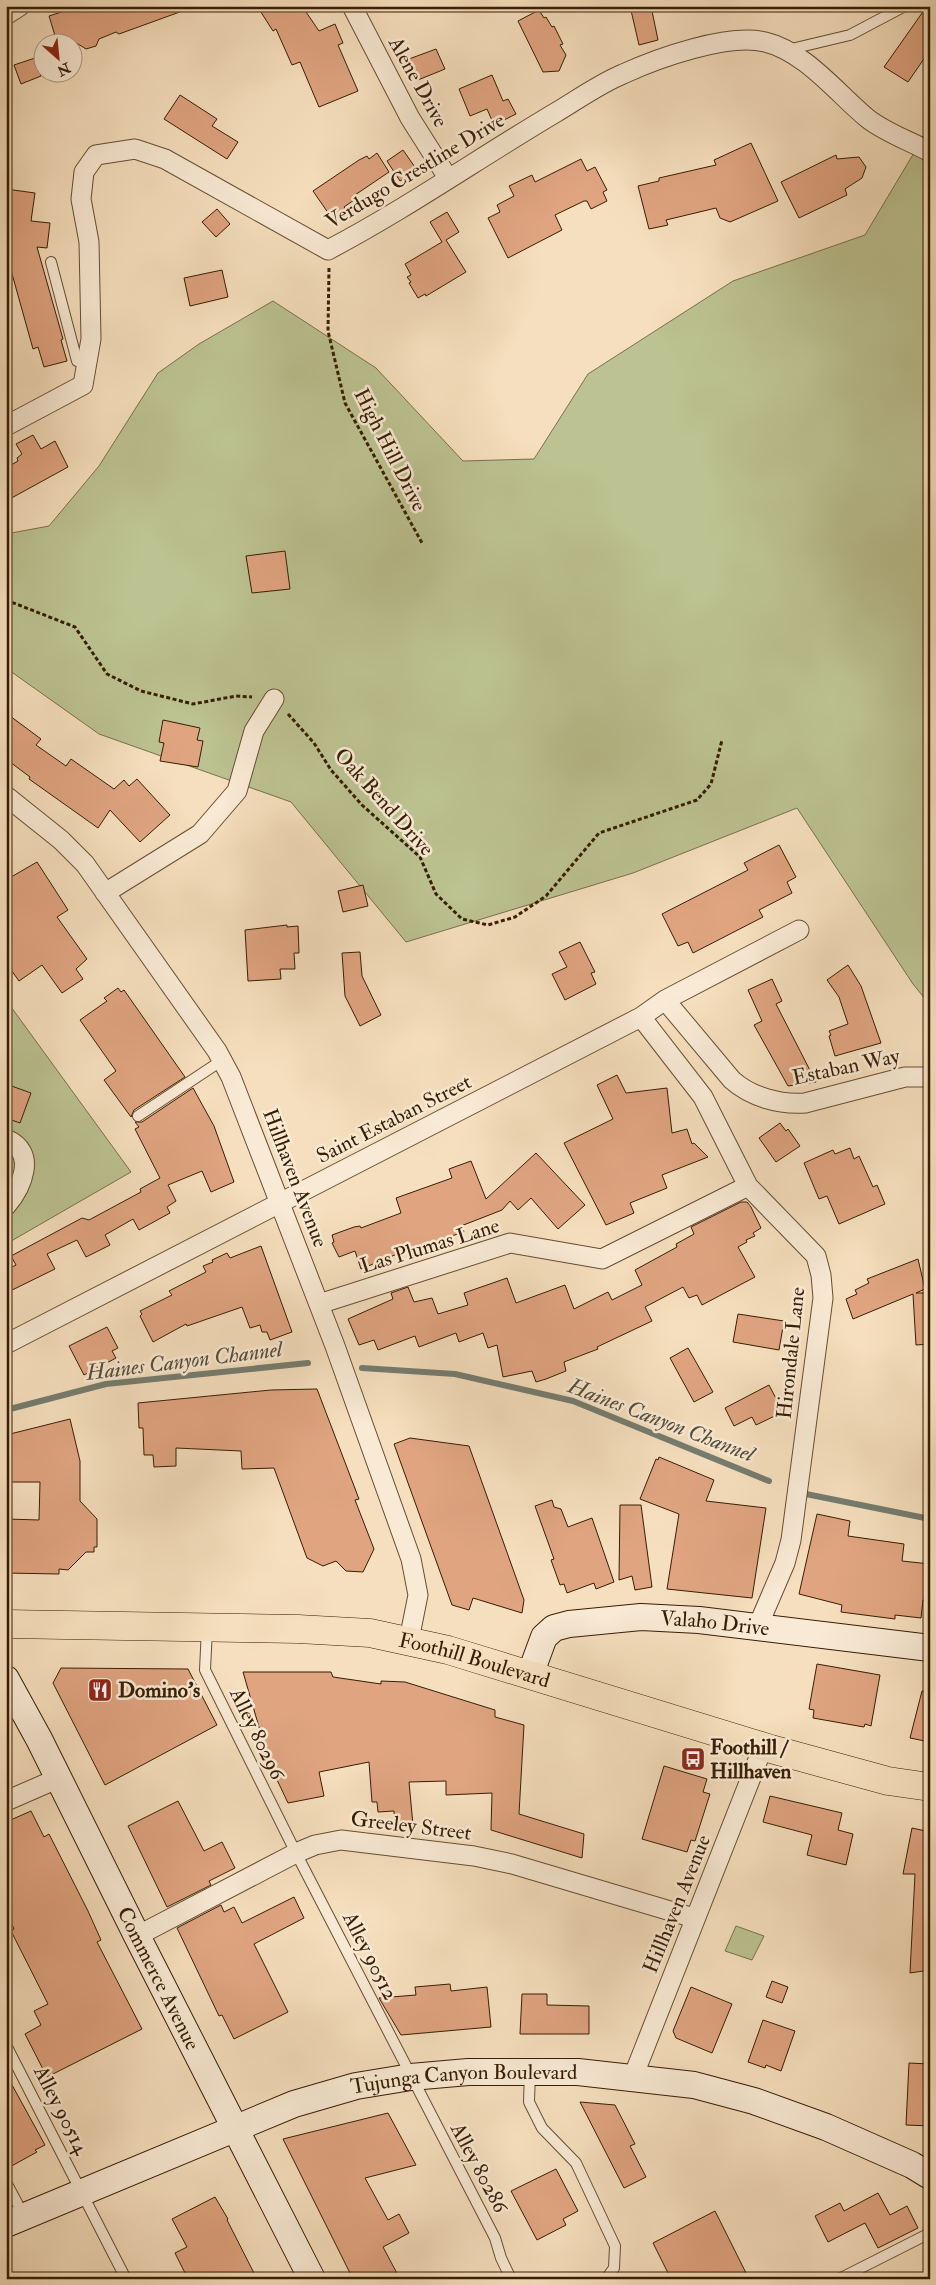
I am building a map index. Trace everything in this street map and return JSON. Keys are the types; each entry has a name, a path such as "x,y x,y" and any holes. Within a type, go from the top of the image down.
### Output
{"main road":[{"name":"Foothill Boulevard","path":"6,1624 370,1632 409,1640 530,1675 762,1747 866,1775 930,1787"}],"street":[{"path":"6,15 20,6"},
{"name":"Alene Drive","path":"352,6 410,118 448,178"},
{"name":"Verdugo Crestline Drive","path":"6,426 79,389 83,384 91,340 89,242 81,199 84,172 96,155 135,149 165,159 328,250 360,233 622,74 696,48 734,40 764,42 787,50 829,82 869,119 930,152"},
{"path":"105,893 200,834 237,791 254,731 274,698"},
{"name":"Hillhaven Avenue","path":"6,796 61,840 85,864 222,1061 242,1102 319,1304 411,1559 418,1595 409,1640"},
{"name":"Saint Estaban Street","path":"6,1344 642,1017 665,1000 800,930"},
{"name":"Estaban Way","path":"665,1000 736,1084 751,1093 771,1100 794,1104 805,1103 905,1077 930,1077"},
{"name":"Hirondale Lane","path":"642,1017 703,1097 748,1186 816,1256 821,1275 823,1298 792,1540 785,1563 758,1626"},
{"path":"6,1139 18,1146 25,1171 23,1182 6,1206"},
{"name":"Las Plumas Lane","path":"319,1304 510,1243 602,1259 748,1186"},
{"name":"Valaho Drive","path":"530,1675 544,1637 559,1625 668,1617 758,1626 930,1648"},
{"name":"Commerce Avenue","path":"6,1678 59,1778 137,1936 312,2279"},
{"name":"Hillhaven Avenue","path":"633,2077 762,1747"},
{"path":"6,1800 59,1778"},
{"name":"Greeley Street","path":"137,1936 296,1853 315,1845 341,1840 474,1856 512,1864 694,1918"},
{"name":"Tujunga Canyon Boulevard","path":"15,2220 275,2111 356,2086 411,2077 468,2072 530,2070 578,2072 694,2085 754,2101 924,2166"}],"lane":[{"path":"787,50 850,35 903,7"},
{"path":"51,262 77,361 88,355"},
{"path":"138,1116 222,1061"},
{"name":"Alley 80296","path":"207,1627 205,1670 296,1853"},
{"name":"Alley 90512","path":"296,1853 411,2077"},
{"name":"Alley 90514","path":"6,2045 126,2279"},
{"path":"530,2070 529,2102 542,2128 576,2164 616,2246 614,2268 606,2279"},
{"name":"Alley 80286","path":"411,2077 494,2238 500,2258 511,2279"},
{"path":"6,2182 15,2220"},
{"path":"839,2279 930,2233"}],"path":[{"name":"High Hill Drive","path":"328,250 328,331 345,403 422,543"},
{"path":"6,600 75,627 107,674 141,691 193,704 236,696 274,698"},
{"name":"Oak Bend Drive","path":"274,698 314,743 331,770 362,805 420,857 436,894 462,919 488,925 515,917 546,896 599,833 697,800 711,784 722,740"}],"green space":[{"path":"930,126 930,1005 913,984 797,808 633,873 406,942 291,802 99,734 6,668 6,534 49,526 99,466 158,373 199,344 273,301 376,368 463,461 534,459 588,374 733,281 865,235"},
{"path":"6,1000 131,1172 6,1244"},
{"path":"736,1926 764,1936 752,1960 725,1951"}],"building":[{"path":"80,6 187,6 188,9 119,34 116,32 99,39 96,46 86,49 82,46 82,32 54,32 49,16"},
{"path":"257,6 302,6 319,31 335,24 343,43 338,45 358,91 319,107 300,62 292,65 276,29 273,31"},
{"path":"630,6 651,6 658,40 639,45"},
{"path":"927,6 930,6 930,50 908,82 884,67"},
{"path":"539,10 552,27 554,26 563,44 560,45 566,55 559,71 543,72 518,21"},
{"path":"436,49 445,69 418,80 409,59"},
{"path":"32,59 32,80 21,84 14,65"},
{"path":"492,75 503,101 508,99 516,114 494,125 487,109 470,116 459,89"},
{"path":"180,95 217,119 212,126 238,142 227,159 164,119"},
{"path":"751,143 778,201 730,222 720,218 716,208 666,220 668,225 649,229 638,186 659,181 659,178 716,165 714,160"},
{"path":"403,150 417,170 400,181 387,161"},
{"path":"377,153 389,172 355,195 357,198 344,207 347,211 333,220 313,191 359,160 367,156 369,159"},
{"path":"836,155 837,159 859,157 866,167 862,178 845,189 847,195 799,218 781,182"},
{"path":"581,159 587,171 595,167 607,190 603,192 607,201 591,209 587,201 584,201 555,215 562,230 508,258 488,218 500,212 497,205 514,196 509,186 532,175 535,182"},
{"path":"6,189 35,193 31,221 50,223 47,248 37,247 63,339 61,340 67,361 44,367 38,347 33,349 9,263 6,262"},
{"path":"217,209 230,224 216,237 202,222"},
{"path":"447,212 459,232 446,240 466,272 426,296 425,294 418,298 409,283 411,282 407,277 411,275 405,264 442,242 430,222"},
{"path":"222,270 228,297 190,306 184,278"},
{"path":"33,435 41,449 55,441 68,467 6,501 6,468 18,461 17,458 22,454 16,444"},
{"path":"285,551 290,589 252,593 246,556"},
{"path":"6,713 41,739 36,745 66,766 71,759 114,789 124,780 129,786 137,779 170,815 140,842 110,810 98,828 29,779 30,777 6,759"},
{"path":"163,720 200,728 197,740 203,741 198,767 160,761 164,743 159,742"},
{"path":"779,845 796,877 787,882 792,893 759,910 763,917 693,953 688,942 678,946 662,914 748,870 744,863"},
{"path":"37,862 68,910 57,917 87,959 76,969 83,979 62,993 42,965 19,981 6,963 6,880"},
{"path":"363,885 368,906 343,912 338,891"},
{"path":"287,925 287,927 298,926 299,953 294,953 295,969 280,969 281,979 248,981 245,930"},
{"path":"580,942 595,972 591,973 596,984 565,1000 552,974 567,967 559,952"},
{"path":"360,952 362,976 381,1015 360,1026 345,996 342,953"},
{"path":"848,965 861,986 881,1043 835,1056 829,1031 848,1024 839,997 827,980"},
{"path":"772,979 782,1001 776,1004 816,1082 788,1086 754,1025 762,1021 748,990"},
{"path":"118,988 121,992 124,990 185,1077 134,1110 131,1117 104,1080 116,1071 80,1020 107,1001 104,998"},
{"path":"617,1075 626,1093 667,1088 672,1133 687,1129 692,1144 694,1143 708,1157 662,1175 667,1188 630,1203 634,1213 606,1225 564,1143 613,1119 597,1085"},
{"path":"6,1084 31,1093 20,1123 6,1118"},
{"path":"193,1088 214,1126 234,1182 211,1192 202,1171 168,1185 176,1201 167,1207 170,1213 139,1230 133,1219 105,1235 110,1245 86,1257 77,1240 47,1254 55,1269 6,1293 6,1270 16,1265 11,1256 82,1218 89,1220 141,1192 140,1189 160,1178 135,1129 139,1127 135,1122 142,1122"},
{"path":"780,1123 786,1131 788,1129 800,1146 776,1162 759,1138"},
{"path":"850,1148 854,1159 859,1156 873,1187 877,1185 885,1204 839,1224 827,1196 819,1199 804,1163 833,1150 835,1154"},
{"path":"536,1153 585,1205 558,1229 531,1198 518,1210 510,1201 502,1210 461,1226 464,1232 436,1241 437,1244 415,1252 414,1247 361,1269 355,1251 339,1257 332,1243 334,1242 332,1235 354,1227 360,1226 361,1228 401,1213 396,1198 452,1178 449,1169 471,1161 486,1199"},
{"path":"741,1202 747,1202 751,1207 761,1228 753,1233 755,1236 746,1240 747,1242 738,1247 755,1277 702,1305 697,1295 689,1298 683,1287 645,1307 652,1321 597,1347 598,1349 564,1362 566,1371 536,1382 532,1371 503,1377 497,1345 488,1348 483,1333 459,1342 456,1333 419,1347 415,1336 378,1350 374,1340 359,1345 348,1319 393,1299 391,1293 408,1287 414,1302 432,1298 438,1314 468,1305 464,1293 507,1278 516,1303 565,1285 574,1309 608,1292 612,1300 642,1285 635,1270 677,1247 676,1244 694,1234 691,1227"},
{"path":"261,1246 292,1332 270,1340 267,1332 262,1332 260,1325 250,1328 242,1307 187,1326 186,1324 153,1342 140,1316 142,1314 140,1311 172,1295 169,1291 206,1272 203,1266 213,1262 212,1260 227,1253 230,1258"},
{"path":"918,1259 925,1289 916,1293 930,1293 930,1344 916,1345 913,1294 853,1319 846,1299 857,1294 855,1290 869,1283 867,1279"},
{"path":"738,1314 784,1321 779,1350 733,1342"},
{"path":"107,1327 118,1348 112,1351 116,1358 84,1375 69,1346"},
{"path":"688,1348 713,1392 694,1402 670,1358"},
{"path":"769,1385 783,1412 756,1425 752,1417 734,1426 725,1408"},
{"path":"317,1389 359,1499 355,1500 374,1549 363,1572 346,1571 336,1561 323,1566 307,1558 274,1468 242,1469 241,1451 176,1448 176,1466 154,1467 153,1455 144,1455 143,1428 139,1428 138,1403 271,1390"},
{"path":"70,1419 80,1461 80,1501 97,1519 97,1547 94,1547 94,1552 86,1552 68,1570 59,1569 59,1574 6,1573 6,1519 39,1520 40,1482 6,1482 6,1435"},
{"path":"410,1438 469,1446 524,1600 522,1613 473,1598 469,1610 452,1605 394,1444"},
{"path":"659,1457 714,1480 706,1501 766,1508 752,1598 667,1589 679,1514 640,1499 656,1459 658,1460"},
{"path":"552,1500 554,1507 561,1509 568,1527 592,1518 614,1582 596,1589 594,1583 567,1593 564,1584 560,1585 551,1560 554,1559 535,1506"},
{"path":"620,1505 641,1505 652,1587 635,1590 632,1576 619,1580"},
{"path":"817,1514 850,1521 848,1536 904,1544 902,1561 930,1564 930,1601 923,1600 921,1618 895,1615 895,1619 841,1612 842,1605 799,1594"},
{"path":"817,1664 880,1675 871,1726 865,1724 864,1727 813,1718 814,1710 809,1709"},
{"path":"61,1668 188,1669 217,1725 105,1785 53,1683"},
{"path":"243,1672 331,1672 333,1677 381,1684 381,1681 405,1682 495,1710 495,1717 524,1725 519,1814 584,1834 582,1858 491,1830 492,1793 446,1795 446,1781 409,1782 413,1825 395,1826 394,1811 378,1812 377,1802 372,1802 369,1762 319,1772 324,1796 288,1803 270,1765"},
{"path":"922,1691 930,1692 930,1742 910,1738"},
{"path":"664,1766 707,1779 703,1792 710,1794 695,1841 691,1840 687,1852 642,1839"},
{"path":"770,1796 842,1813 838,1830 853,1834 846,1865 807,1855 812,1835 763,1822"},
{"path":"178,1801 204,1851 222,1842 235,1868 209,1881 211,1885 167,1907 128,1826"},
{"path":"31,1811 44,1837 49,1834 101,1940 97,1942 142,2029 47,2077 25,2034 41,2025 34,2011 48,2004 11,1931 14,1929 6,1913 6,1822"},
{"path":"912,1828 930,1832 930,1970 910,1973 915,1874 903,1874"},
{"path":"294,1897 304,1918 254,1944 288,2012 234,2039 222,2015 219,2016 177,1928 221,1905 224,1912 234,1907 242,1923"},
{"path":"772,1981 788,1987 782,2003 766,1997"},
{"path":"450,1984 451,1991 487,1987 491,2027 401,2035 379,1998 416,1995 415,1987"},
{"path":"691,1987 732,2004 712,2053 676,2038 673,2031"},
{"path":"522,1994 547,1994 547,2005 589,2006 589,2034 520,2034"},
{"path":"763,2020 795,2031 781,2071 766,2065 765,2068 748,2062"},
{"path":"909,2063 930,2064 930,2126 906,2125"},
{"path":"6,2074 45,2145 35,2150 37,2152 6,2169"},
{"path":"580,2102 615,2105 635,2144 630,2146 646,2177 624,2188"},
{"path":"388,2113 416,2165 365,2178 388,2220 399,2214 409,2233 383,2247 400,2279 353,2279 283,2139"},
{"path":"556,2169 578,2211 563,2219 566,2225 537,2240 511,2191"},
{"path":"878,2193 890,2215 907,2206 918,2228 878,2248 865,2223 828,2242 815,2216 840,2203 844,2211"},
{"path":"215,2197 228,2219 257,2279 188,2279 175,2253 187,2247 172,2219"},
{"path":"715,2211 749,2279 671,2279 653,2243"}],"waterway":[{"name":"Haines Canyon Channel","path":"6,1410 106,1384 308,1363"},
{"name":"Haines Canyon Channel","path":"362,1368 455,1374 573,1401 769,1481"},
{"name":"Haines Canyon Channel","path":"806,1494 930,1519"}],"place":[{"name":"Domino's","path":"100,1690"},
{"name":"Foothill / Hillhaven","path":"693,1759"}]}
